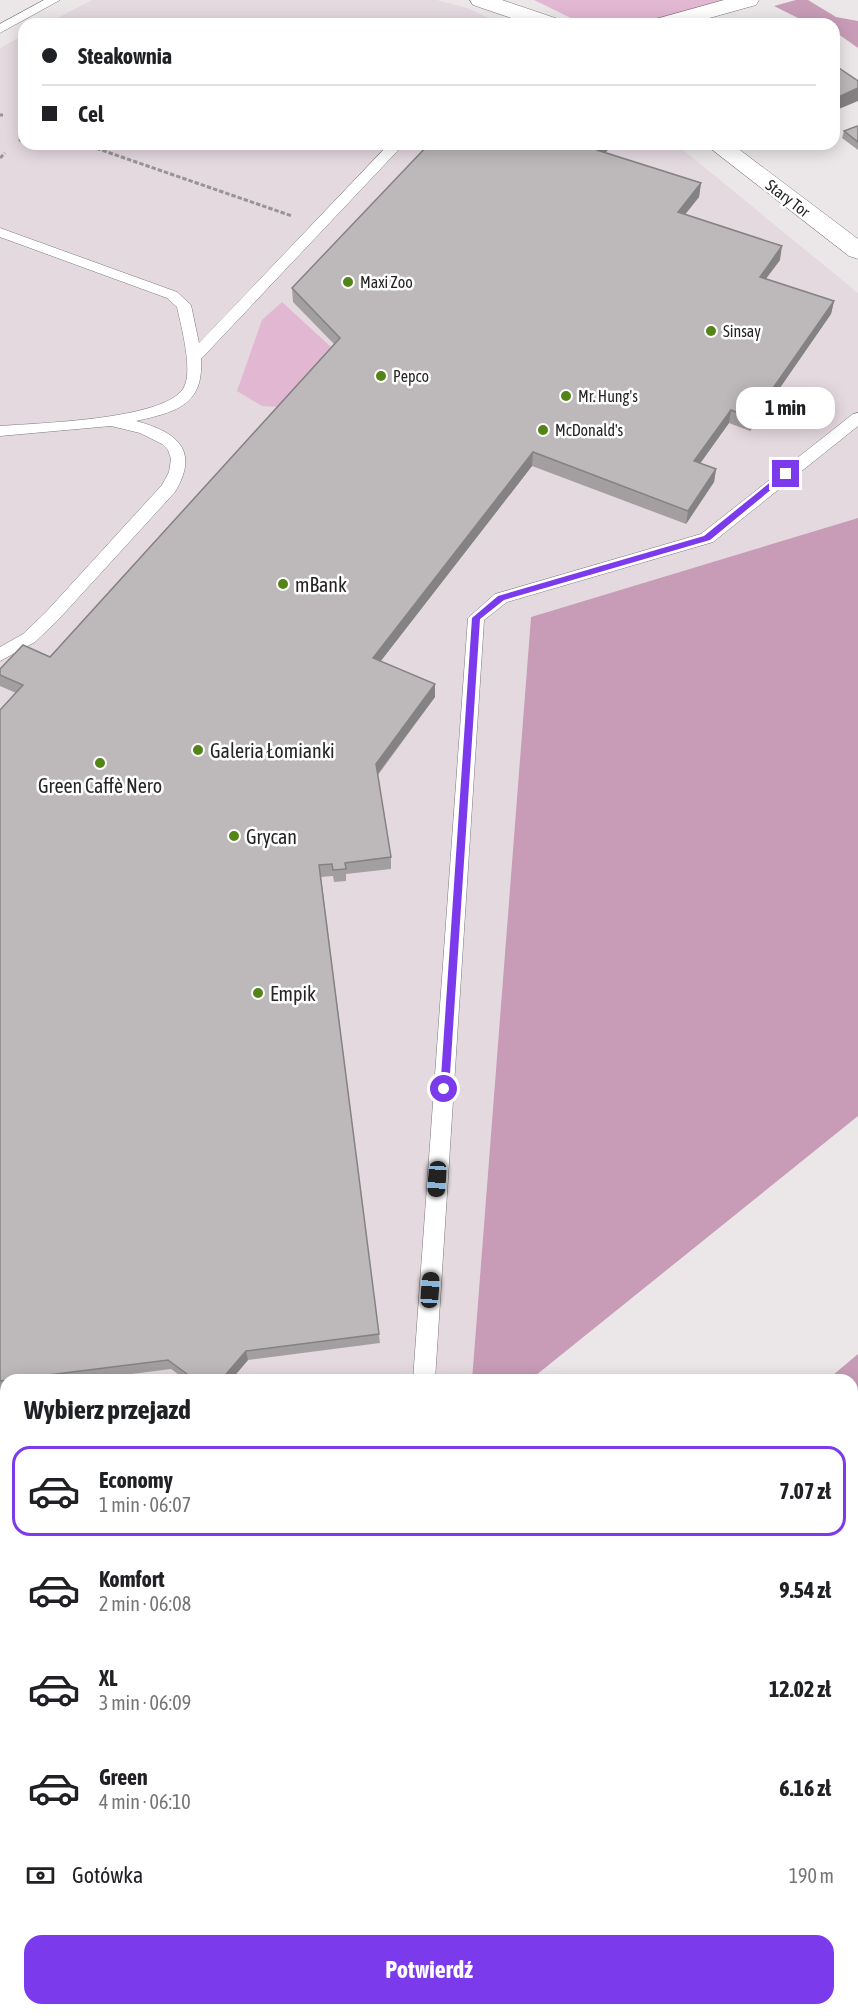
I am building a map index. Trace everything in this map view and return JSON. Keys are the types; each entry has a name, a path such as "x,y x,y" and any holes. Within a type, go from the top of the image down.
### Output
{"street":[{"path":"481,0 520,18"},
{"path":"685,18 748,0"},
{"name":"Stary Tor","path":"725,150 858,251"}],"lane":[{"path":"22,18 52,1"},
{"path":"0,30 18,20"},
{"path":"193,359 392,150"},
{"path":"0,232 172,295 184,305 194,378 190,391 180,402 160,411 114,422 0,431"},
{"path":"424,1374 476,618 501,598 707,538 858,418"},
{"path":"0,655 29,638 52,616 169,488 176,476 177,453 171,441 154,431 114,422"}],"path":[{"path":"101,150 298,218"},
{"path":"0,158 5,153"}],"shaded area":[{"path":"92,0 437,0 467,8 489,18 58,18"},
{"path":"534,0 729,0 662,18 571,18"},
{"path":"796,0 808,0 836,17 858,21 858,48 840,35 840,18 798,18 774,6"},
{"path":"18,38 18,150 683,150 858,293 858,518 531,617 472,1374 0,1374 0,48"},
{"path":"282,302 331,347 279,407 262,406 237,391 262,320"},
{"path":"858,518 858,1116 537,1374 472,1374 531,617"},
{"path":"858,1354 858,1374 834,1374"}],"building":[{"path":"840,69 858,81 858,88 840,96"},
{"path":"858,127 858,142 844,131"},
{"name":"Galeria Łomianki","path":"423,150 597,150 701,183 678,212 782,246 760,277 834,301 752,418 731,410 694,461 716,469 688,511 533,452 373,658 435,684 376,764 391,857 345,863 346,869 333,870 332,864 319,865 379,1334 246,1351 226,1374 187,1374 168,1360 56,1374 0,1374 0,710 23,685 0,675 0,669 23,645 50,657 340,338 292,288"}],"place":[{"name":"Maxi Zoo","path":"348,282"},
{"name":"Sinsay","path":"711,331"},
{"name":"Pepco","path":"381,376"},
{"name":"Mr. Hung's","path":"566,396"},
{"name":"McDonald's","path":"543,430"},
{"name":"mBank","path":"283,584"},
{"name":"Galeria Łomianki","path":"198,750"},
{"name":"Green Caffè Nero","path":"100,763"},
{"name":"Grycan","path":"234,836"},
{"name":"Empik","path":"258,993"}],"route":[{"path":"444,1089 476,618 501,598 707,538 786,474"}]}
